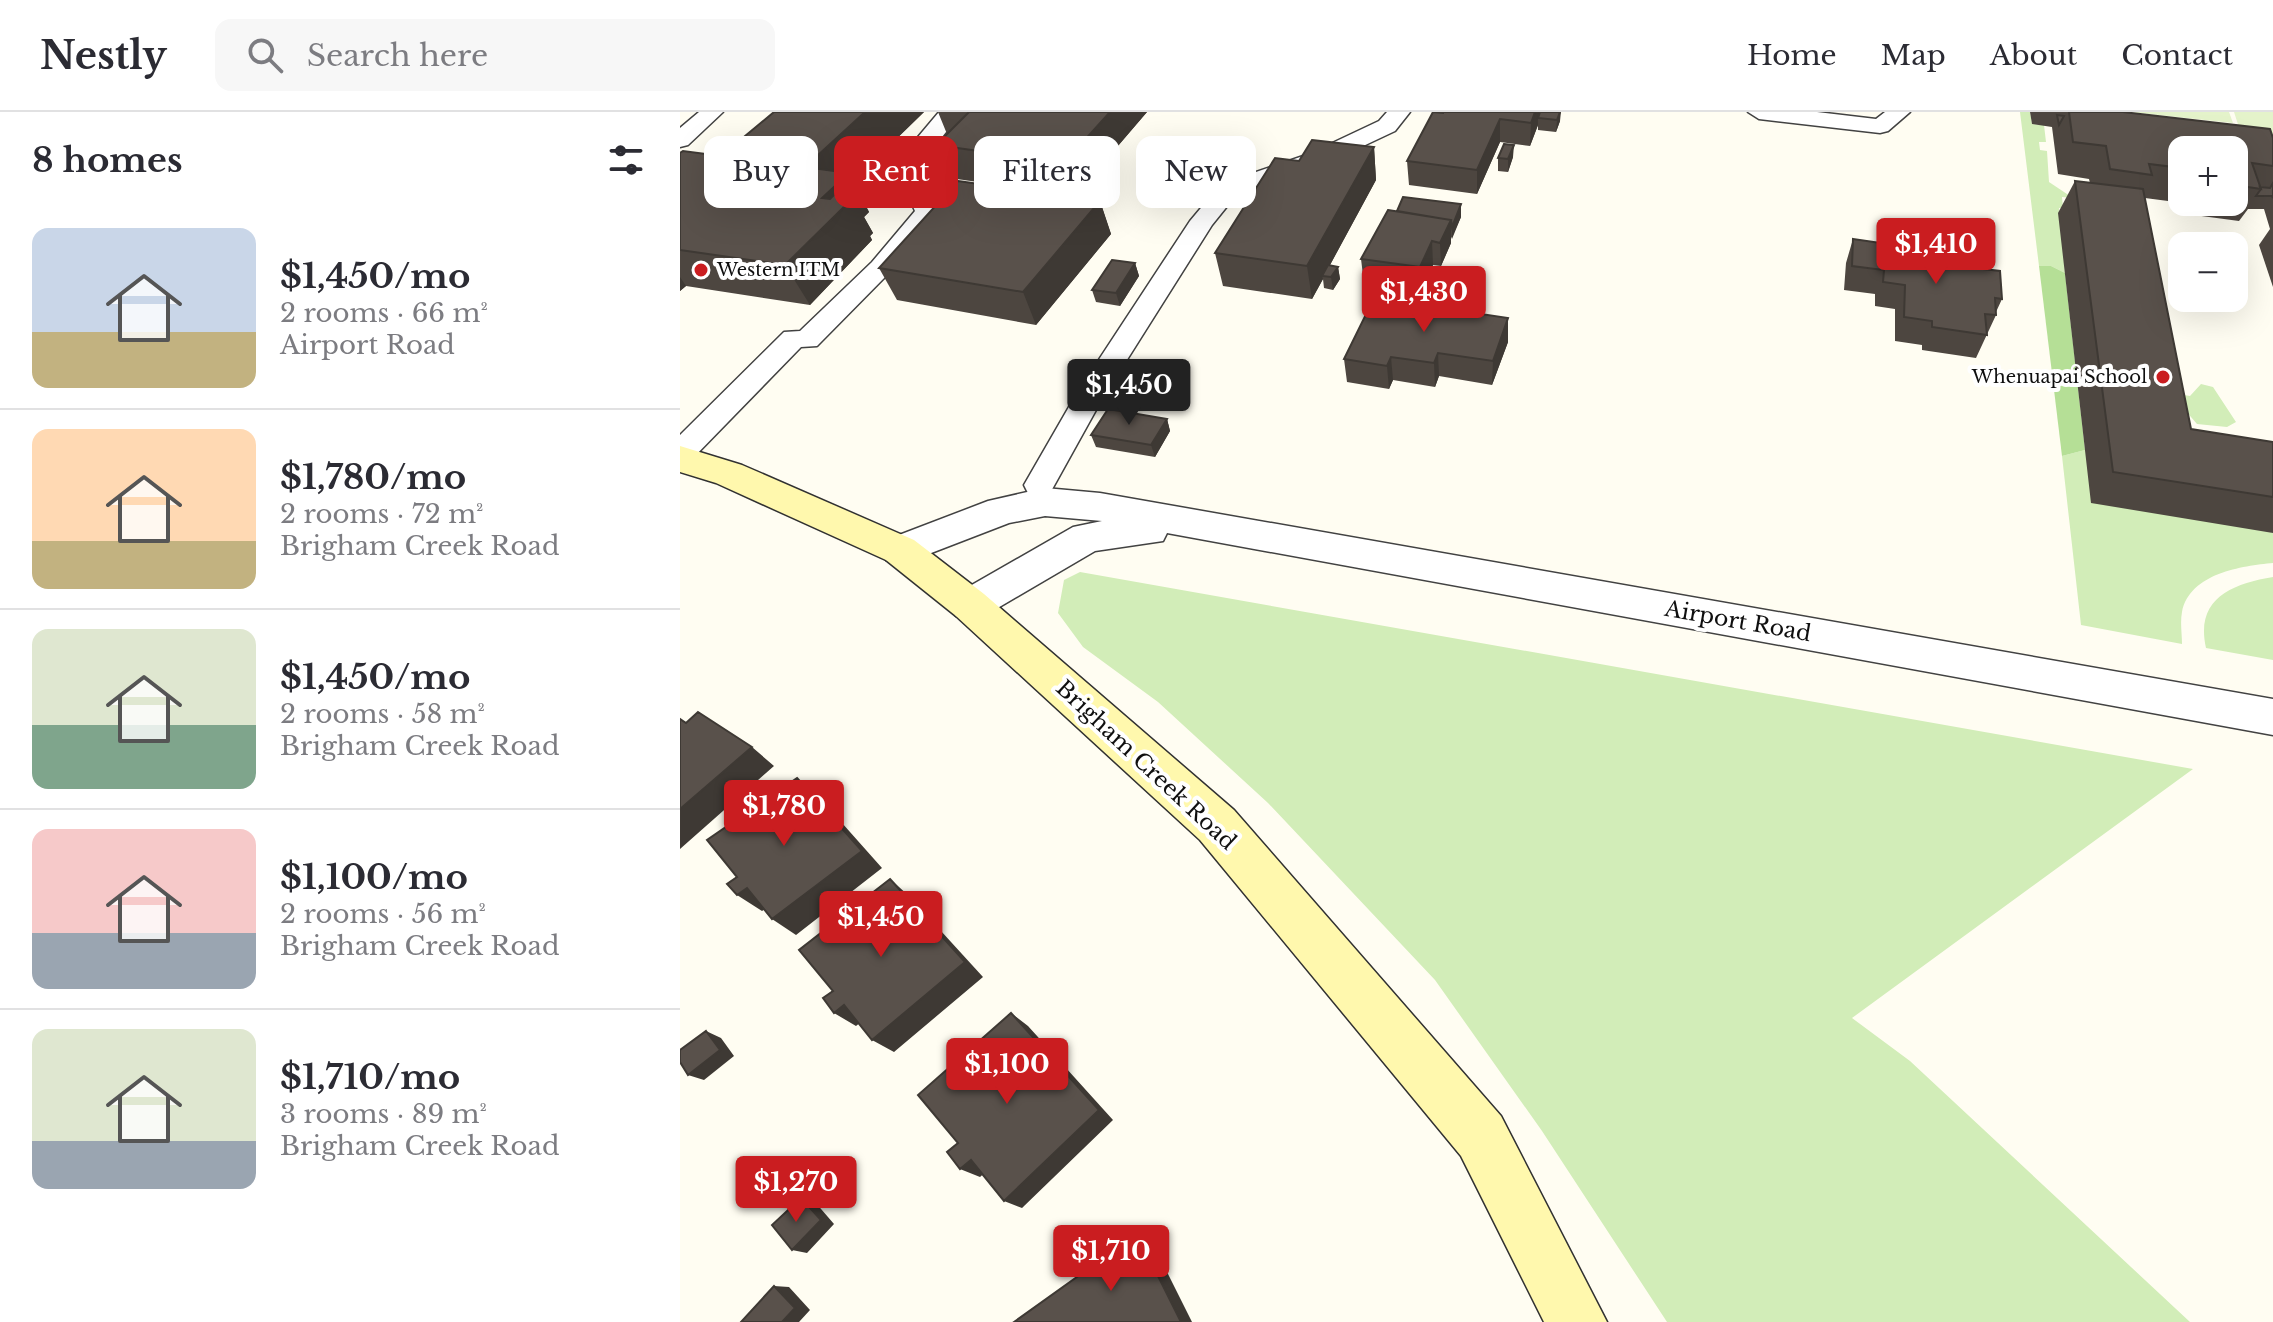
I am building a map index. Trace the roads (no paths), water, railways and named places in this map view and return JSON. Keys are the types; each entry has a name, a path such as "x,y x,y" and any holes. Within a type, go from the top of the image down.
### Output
{"main road":[{"name":"Brigham Creek Road","path":"680,456 729,474 900,550 970,605 1217,825 1481,1136 1576,1322"}],"street":[{"name":"Airport Road","path":"900,550 1002,511 1045,502 1100,507 2273,717"},
{"name":"Airport Road","path":"970,605 1087,537 1203,525"}],"lane":[{"path":"680,140 712,112"},
{"path":"680,456 800,339 881,267 927,212 916,187 914,156 951,112"},
{"path":"1039,485 1087,400 1202,221 1229,189 1317,159 1387,126 1399,112"},
{"path":"1759,112 1880,126 1899,112"}],"place":[{"name":"Western ITM","path":"701,270"},
{"name":"Whenuapai School","path":"2163,377"}]}
